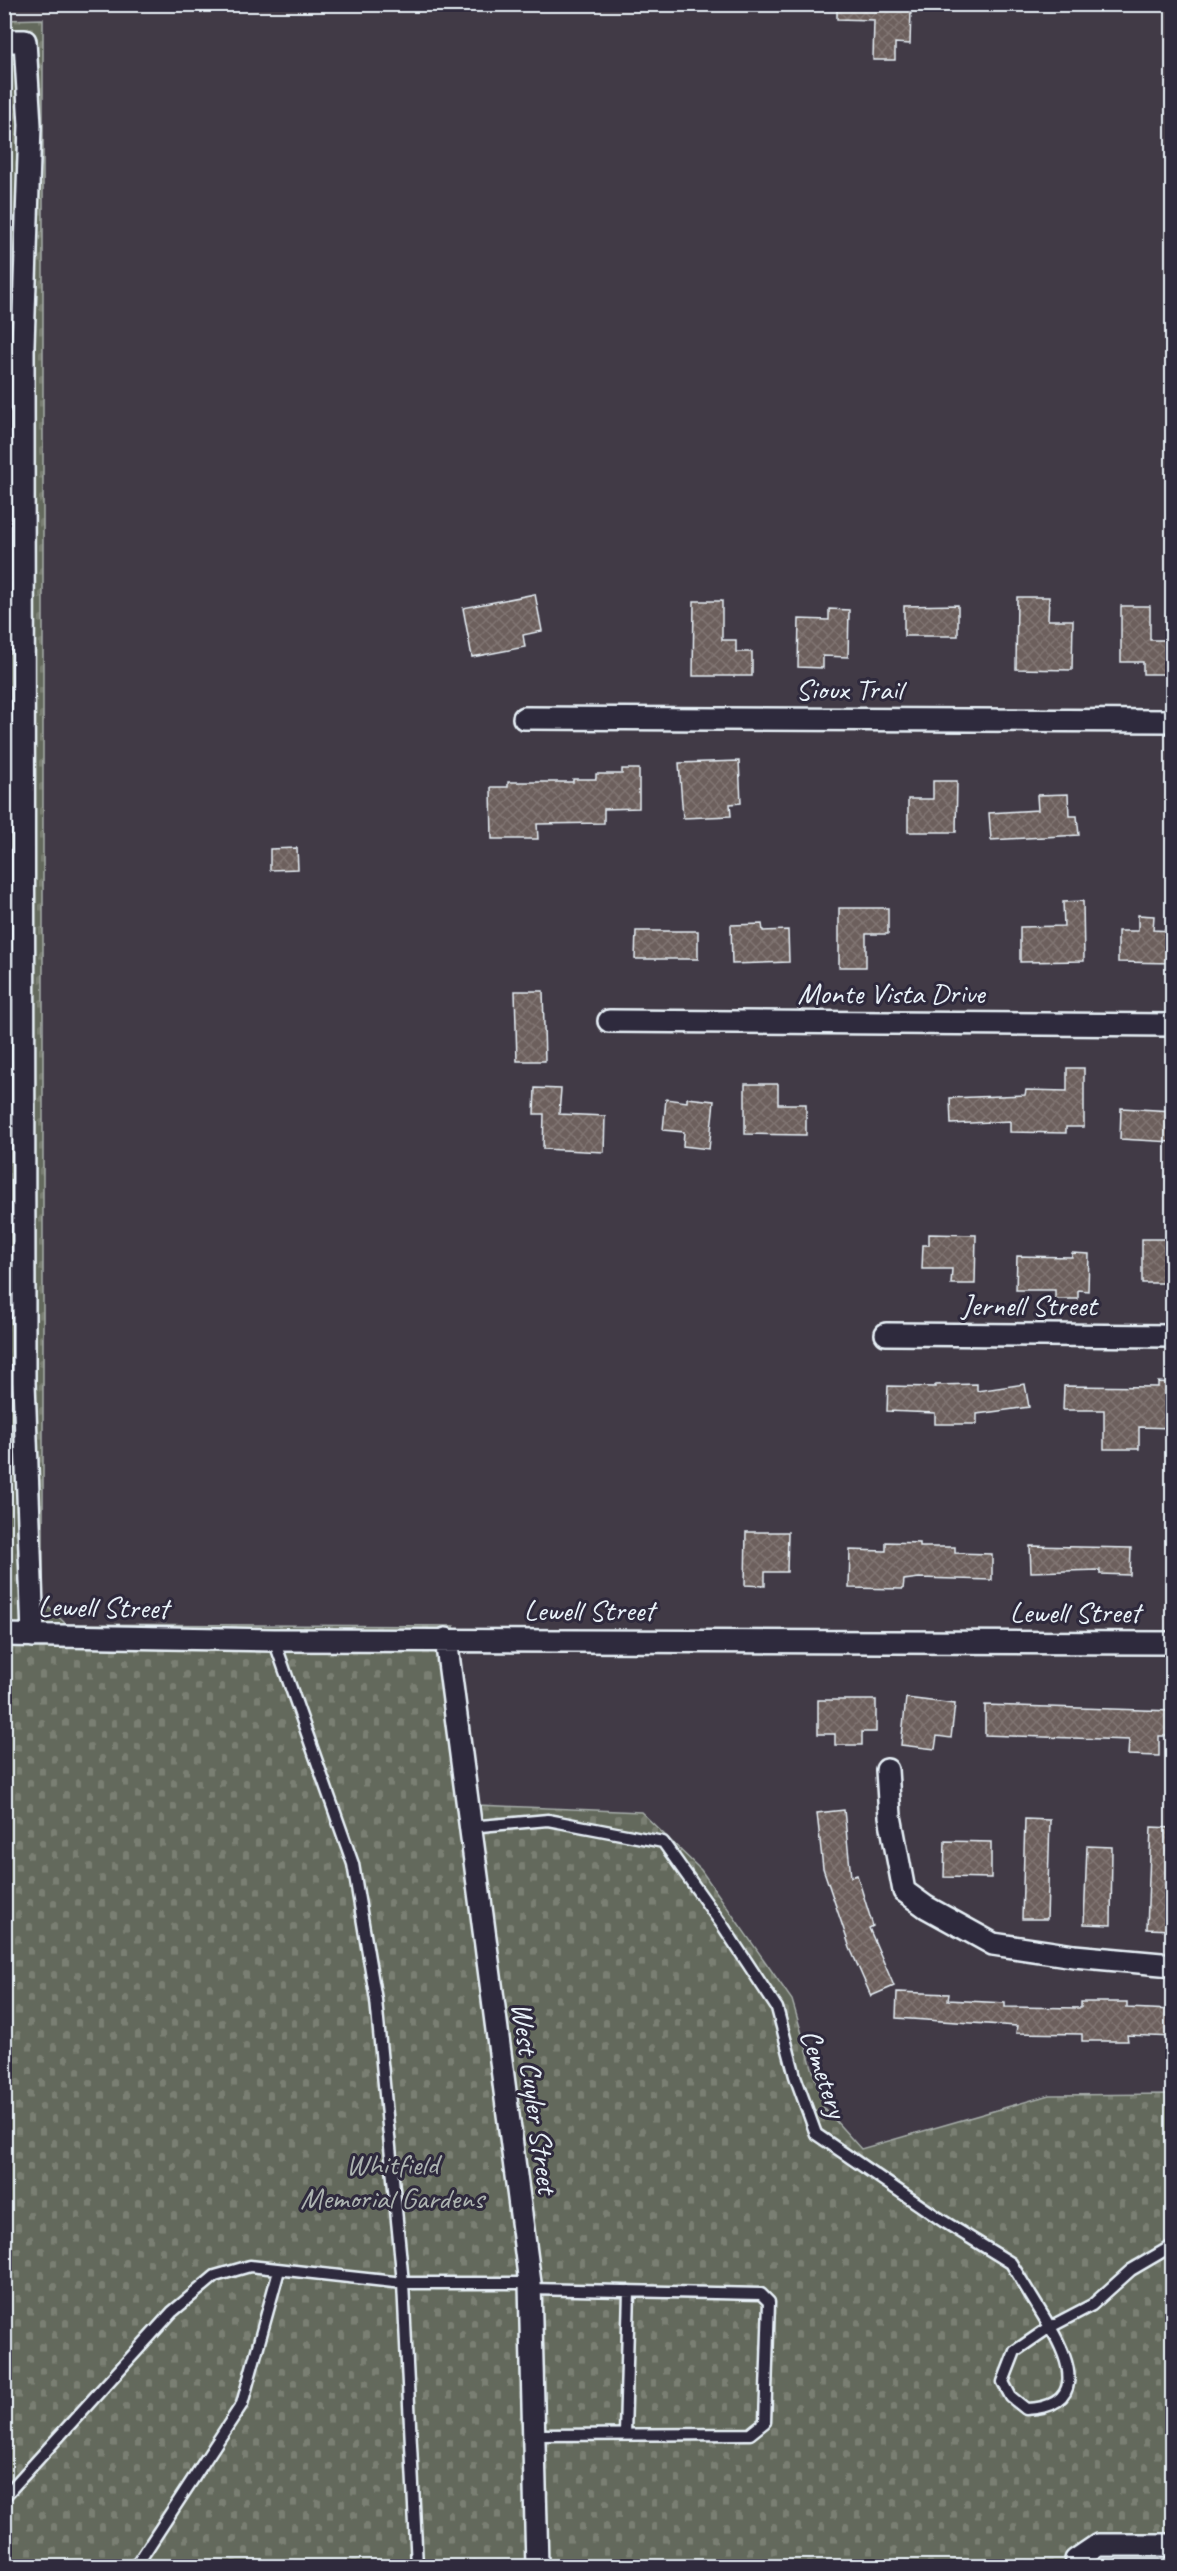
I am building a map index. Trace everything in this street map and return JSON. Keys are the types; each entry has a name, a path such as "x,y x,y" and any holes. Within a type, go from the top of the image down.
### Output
{"street":[{"path":"4,41 25,41 30,148 14,345 24,1382 33,1636"},
{"name":"Sioux Trail","path":"524,718 1173,721"},
{"name":"Monte Vista Drive","path":"609,1021 1173,1025"},
{"name":"Jernell Street","path":"886,1334 1173,1336"},
{"name":"Lewell Street","path":"4,1635 274,1640 1173,1643"},
{"name":"West Cuyler Street","path":"446,1639 530,2286 537,2566"},
{"path":"887,1770 890,1816 904,1891 926,1907 993,1944 1074,1956 1173,1965"},
{"path":"1075,2566 1076,2560 1098,2545 1173,2545"}],"lane":[{"path":"274,1640 353,1864 376,2000 403,2283 417,2566"},
{"name":"Cemetery","path":"469,1827 548,1820 663,1842 723,1926 777,2008 795,2076 816,2134 943,2221 1011,2263 1050,2327"},
{"path":"1050,2327 1066,2353 1069,2383 1062,2399 1046,2409 1026,2409 1011,2397 1003,2382 1015,2351 1050,2327 1092,2306 1131,2270 1173,2246"},
{"path":"4,2497 172,2312 215,2276 250,2266 403,2283 761,2294 769,2302 765,2422 750,2434 534,2435"},
{"path":"136,2566 243,2404 279,2270"},
{"path":"625,2434 628,2291"}],"green space":[{"name":"Whitfield Memorial Gardens","path":"43,19 43,1602 66,1624 454,1626 478,1805 641,1812 701,1870 792,2000 824,2108 861,2149 1049,2095 1172,2094 1172,2535 1114,2534 1073,2547 1066,2566 5,2566 4,20"}],"building":[{"path":"837,4 893,4 893,9 911,9 910,44 895,43 895,60 873,60 874,20 837,19"},
{"path":"535,594 542,631 523,635 525,647 472,657 463,608"},
{"path":"1017,597 1049,597 1048,620 1073,620 1072,670 1016,669"},
{"path":"694,601 722,601 722,640 736,640 736,652 752,652 752,676 693,676"},
{"path":"958,605 958,636 904,636 904,606"},
{"path":"1121,606 1150,606 1150,640 1173,640 1173,674 1143,674 1143,662 1121,662"},
{"path":"829,609 849,610 848,657 823,656 823,668 798,667 799,619 829,620"},
{"path":"739,761 741,803 730,804 731,816 683,818 679,763"},
{"path":"622,769 639,769 639,808 604,809 604,823 537,824 538,839 492,839 491,787 508,787 508,782 573,782 573,779 596,779 596,774 622,774"},
{"path":"933,781 957,781 956,832 908,832 908,799 933,799"},
{"path":"1068,794 1069,816 1077,816 1079,835 991,840 989,813 1038,810 1037,795"},
{"path":"297,848 298,869 270,870 270,849"},
{"path":"1083,901 1084,961 1020,962 1020,927 1064,926 1063,902"},
{"path":"839,908 888,908 888,934 866,934 866,967 839,967"},
{"path":"1138,915 1154,916 1153,930 1173,931 1173,963 1118,962 1118,931 1138,931"},
{"path":"762,924 763,931 788,930 789,962 732,964 731,925"},
{"path":"636,931 698,931 698,959 635,959"},
{"path":"515,991 543,991 545,1061 517,1061"},
{"path":"1067,1068 1084,1068 1084,1127 1066,1127 1066,1133 1010,1132 1010,1121 951,1124 950,1098 1025,1095 1026,1090 1067,1091"},
{"path":"745,1084 778,1084 778,1104 806,1104 806,1135 745,1134"},
{"path":"535,1088 561,1089 559,1114 605,1116 604,1152 543,1149 544,1114 534,1114"},
{"path":"687,1098 714,1101 709,1149 683,1146 684,1132 663,1130 666,1099 687,1102"},
{"path":"1121,1108 1173,1111 1173,1142 1120,1139"},
{"path":"929,1234 976,1235 975,1284 951,1284 952,1269 922,1269 923,1245 929,1245"},
{"path":"1142,1239 1173,1239 1173,1283 1142,1283"},
{"path":"1072,1253 1089,1254 1088,1291 1078,1290 1078,1299 1055,1299 1055,1290 1016,1290 1017,1256 1072,1257"},
{"path":"1158,1382 1173,1383 1173,1428 1139,1427 1139,1449 1104,1449 1104,1410 1063,1410 1064,1386 1158,1387"},
{"path":"977,1384 977,1391 1025,1384 1029,1407 977,1414 977,1424 935,1424 935,1413 887,1411 888,1386 935,1387 935,1385"},
{"path":"746,1532 788,1532 787,1572 765,1572 765,1586 745,1585"},
{"path":"886,1542 920,1543 920,1547 955,1547 955,1553 992,1554 992,1580 919,1578 904,1580 903,1589 849,1588 850,1550 886,1551"},
{"path":"1030,1546 1131,1548 1130,1575 1100,1574 1100,1570 1031,1572"},
{"path":"906,1698 955,1704 951,1738 937,1736 935,1749 901,1745"},
{"path":"818,1700 876,1700 876,1732 862,1732 862,1745 835,1745 835,1734 818,1734"},
{"path":"985,1705 1173,1711 1173,1736 1159,1736 1159,1756 1128,1755 1129,1740 985,1735"},
{"path":"844,1810 851,1877 857,1875 873,1926 869,1928 894,1986 871,1996 850,1948 823,1868 817,1813"},
{"path":"1025,1819 1050,1820 1047,1919 1022,1919"},
{"path":"1151,1827 1173,1828 1173,1930 1147,1929"},
{"path":"945,1841 991,1842 991,1878 944,1877"},
{"path":"1087,1846 1112,1847 1111,1925 1084,1924"},
{"path":"897,1992 949,1994 948,2000 1005,2003 1005,2007 1081,2008 1081,2002 1127,2002 1127,2008 1173,2010 1173,2037 1127,2035 1128,2041 1082,2041 1082,2034 1016,2033 1017,2026 896,2018"}]}
